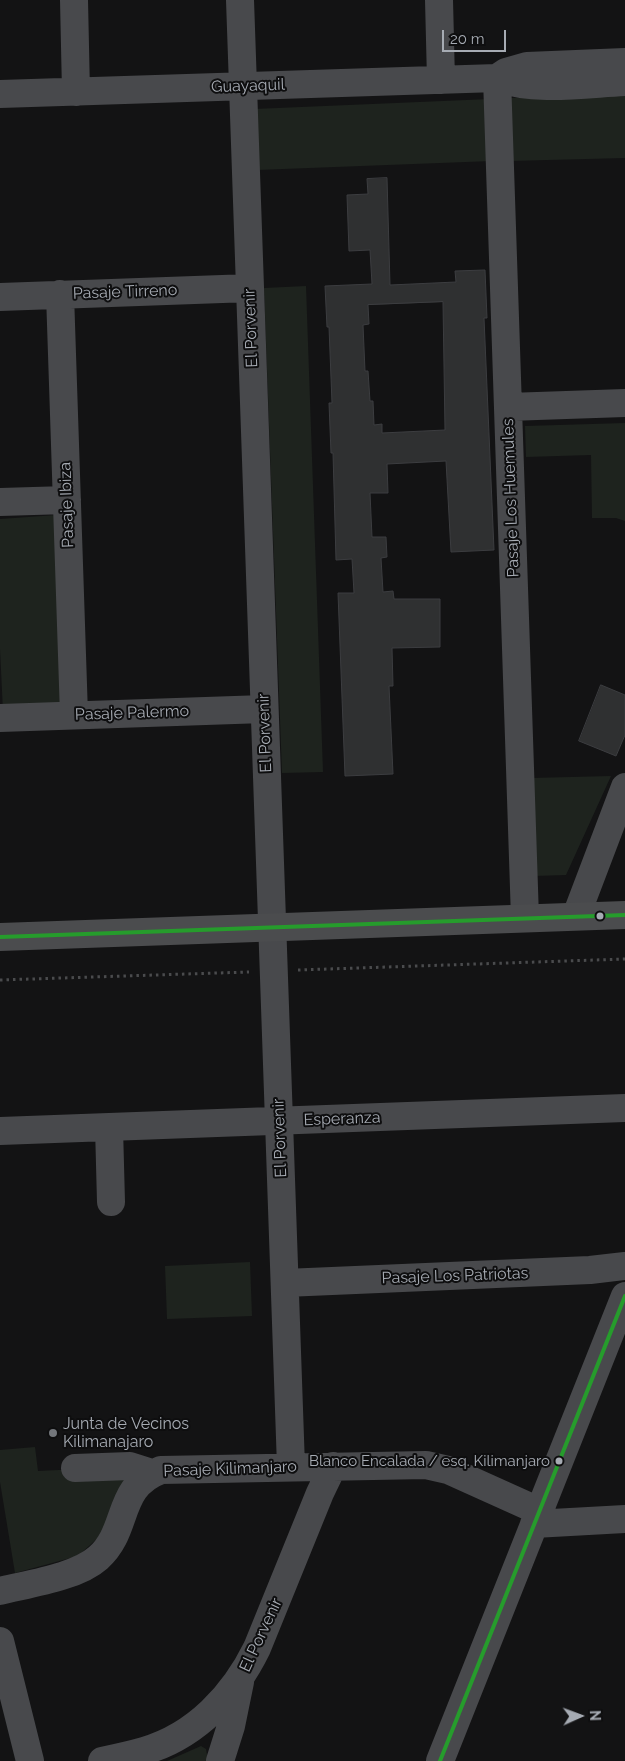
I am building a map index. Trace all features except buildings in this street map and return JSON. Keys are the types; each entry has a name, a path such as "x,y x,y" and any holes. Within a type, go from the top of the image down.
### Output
{"main road":[{"path":"0,937 625,914"}],"street":[{"path":"74,0 76,92"},
{"name":"El Porvenir","path":"240,0 291,1466"},
{"path":"439,0 441,80"},
{"name":"Guayaquil","path":"497,78 506,72 526,66 625,62"},
{"name":"Guayaquil","path":"0,94 497,78 529,86 625,82"},
{"name":"Pasaje Los Huemules","path":"497,78 525,918"},
{"name":"Pasaje Tirreno","path":"0,296 250,288"},
{"name":"Pasaje Ibiza","path":"60,294 74,715"},
{"path":"508,407 625,403"},
{"path":"0,502 67,500"},
{"name":"Pasaje Palermo","path":"0,718 264,709"},
{"path":"576,916 625,787"},
{"name":"Esperanza","path":"0,1131 625,1108"},
{"path":"109,1127 111,1202"},
{"name":"Pasaje Los Patriotas","path":"285,1283 590,1270 625,1266"},
{"path":"440,1761 625,1296"},
{"name":"Pasaje Kilimanjaro","path":"0,1591 82,1569 95,1561 112,1542 131,1493 144,1478 152,1473 170,1469 414,1464 437,1468 459,1475 537,1518 625,1519"},
{"name":"Pasaje Kilimanjaro","path":"75,1468 130,1466 152,1473"},
{"name":"El Porvenir","path":"102,1761 144,1751 177,1736 206,1716 231,1692 257,1648 324,1484 334,1466"},
{"path":"0,1641 30,1761"},
{"path":"220,1761 231,1726 241,1678"}],"path":[{"path":"0,980 625,959"}],"shaded area":[{"path":"625,95 625,158 509,161 508,98"},
{"path":"490,99 492,161 257,170 254,109"},
{"path":"306,286 323,772 282,773 264,288"},
{"path":"625,423 625,521 616,518 592,518 591,455 526,457 525,426"},
{"path":"56,515 66,710 3,712 0,649 0,519"},
{"path":"611,776 566,875 534,876 531,778"},
{"path":"250,1262 252,1316 167,1319 165,1266"},
{"path":"35,1447 38,1471 119,1467 126,1482 101,1535 78,1556 15,1573 0,1482 0,1450"},
{"path":"201,1746 206,1749 208,1761 167,1761"}],"transit line":[{"path":"0,937 625,915"},
{"path":"440,1761 625,1296"}],"place":[{"name":"Junta de Vecinos Kilimanajaro","path":"53,1433"},
{"name":"Blanco Encalada / esq. Kilimanjaro","path":"559,1461"}]}
